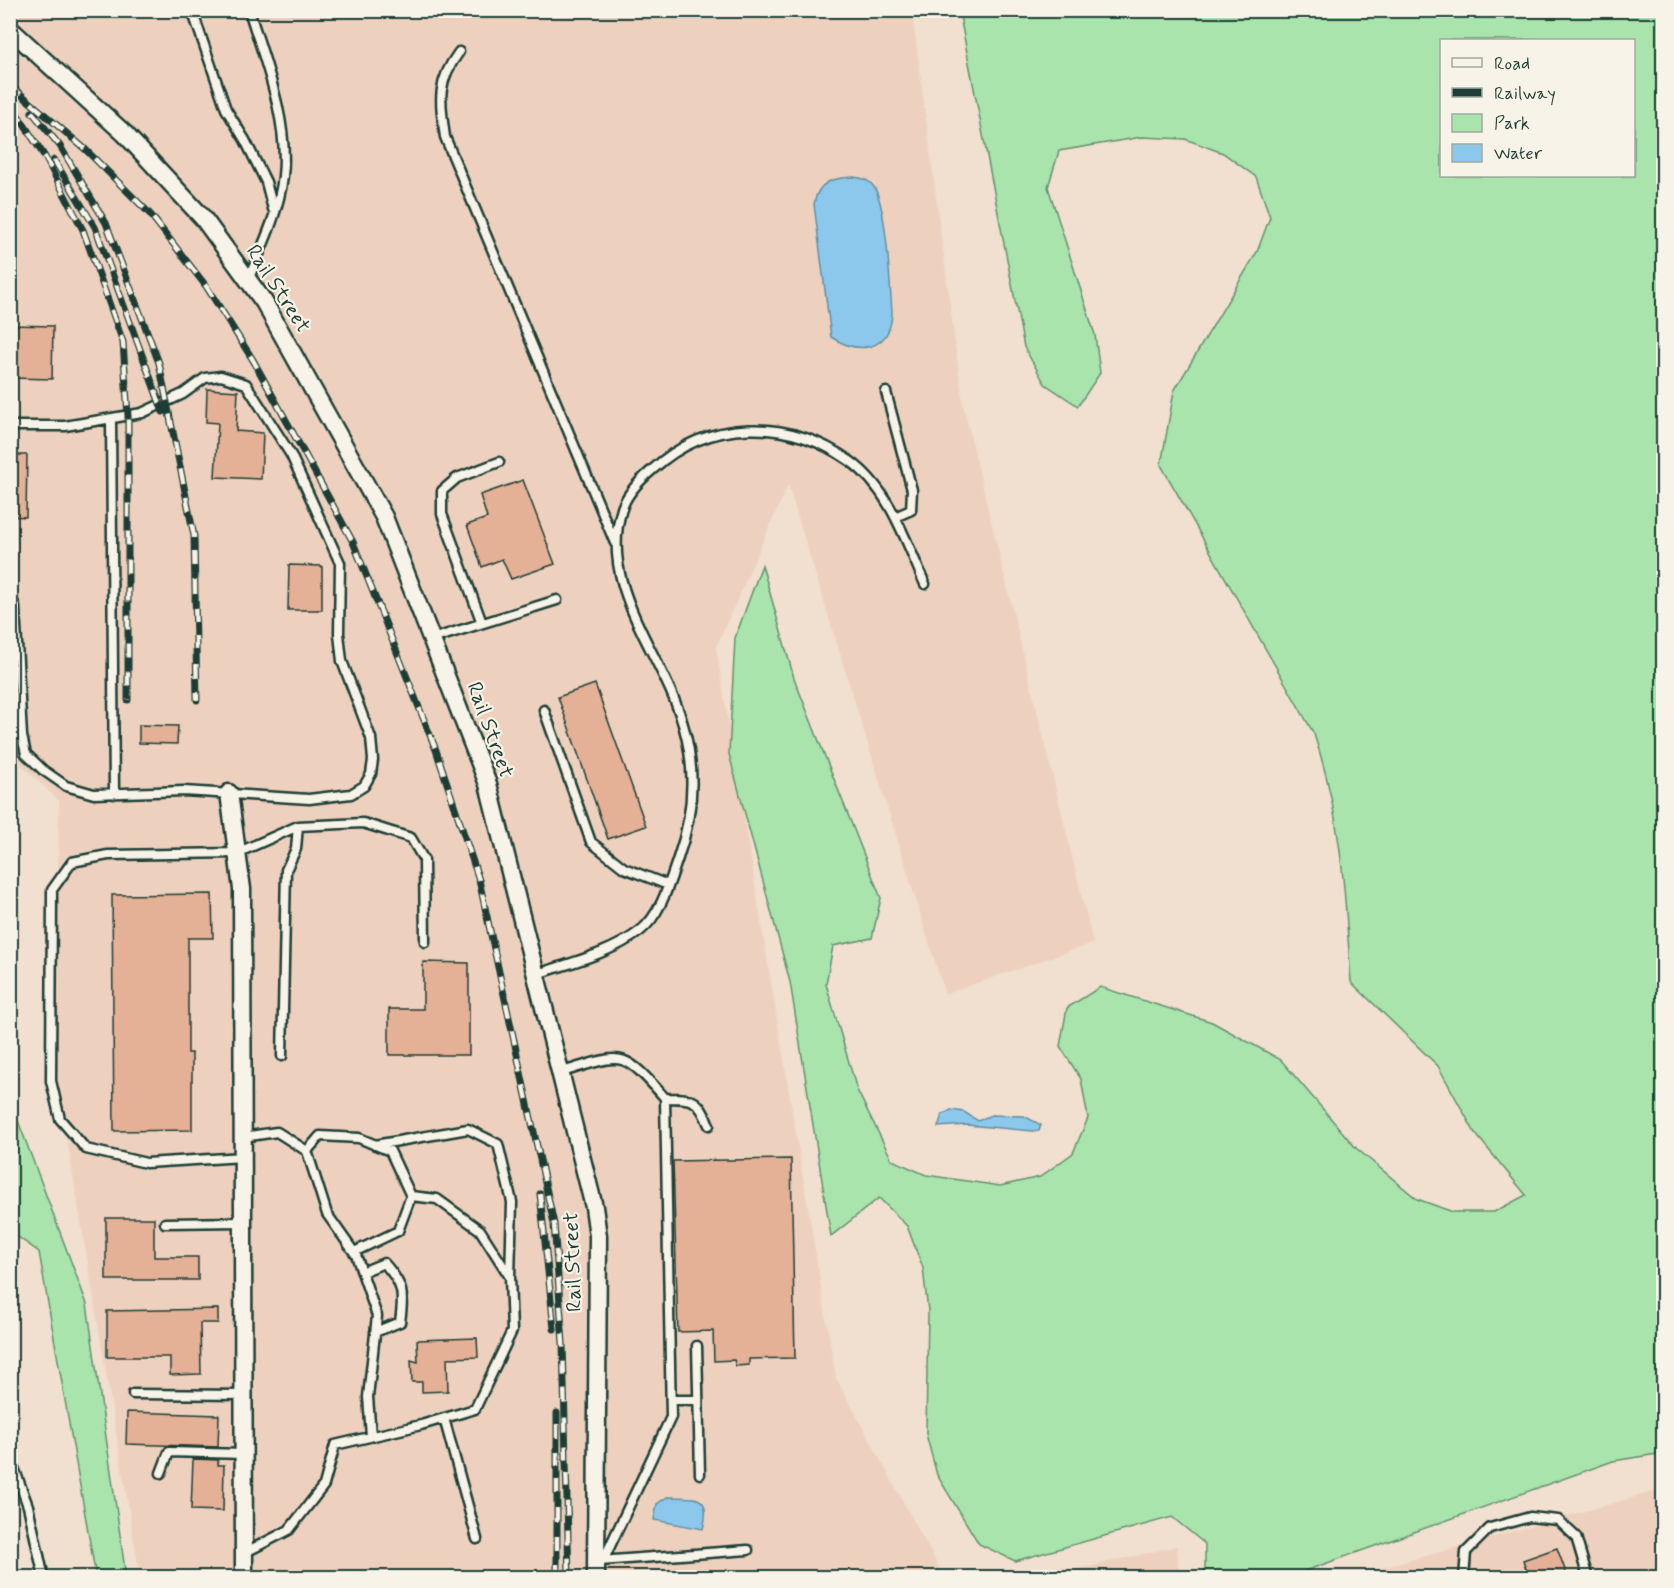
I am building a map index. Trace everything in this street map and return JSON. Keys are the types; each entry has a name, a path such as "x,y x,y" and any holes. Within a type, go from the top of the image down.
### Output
{"street":[{"name":"Rail Street","path":"10,29 125,134 203,218 264,302 332,420 384,517 488,784 587,1172 598,1236 599,1567"},
{"path":"229,793 242,889 244,1553 246,1577"}],"lane":[{"path":"192,10 226,109 266,182 274,213"},
{"path":"248,281 274,213 283,176 282,132 249,10"},
{"path":"459,52 445,70 439,97 445,137 615,543 619,572 629,603 670,690 684,728 691,767 691,809 683,845 668,885 652,917 641,930 593,955 537,974"},
{"path":"10,423 14,426 65,426 111,420 142,413 183,394 206,378 221,376 246,384 291,455 340,563 339,634 342,661 371,738 373,760 364,786 351,794 330,798 298,799 184,791 94,794 66,786 26,754 22,736 15,607 10,594"},
{"path":"886,392 912,490 913,503 911,510 894,517"},
{"path":"111,420 114,794"},
{"path":"615,543 621,510 636,484 684,445 720,431 754,428 774,431 819,444 850,461 880,490 925,584"},
{"path":"482,623 442,514 442,491 457,478 499,462"},
{"path":"432,639 557,600"},
{"path":"544,710 591,842 624,868 668,885"},
{"path":"243,1156 146,1163 86,1149 60,1119 51,1081 52,890 72,862 108,855 237,853 298,826 363,823 411,838 424,860 425,942"},
{"path":"282,1056 286,870 296,849 298,826"},
{"path":"562,1072 613,1056 637,1066 665,1098 671,1417 599,1567"},
{"path":"665,1098 695,1101 701,1106 709,1125"},
{"path":"244,1553 289,1530 324,1485 335,1445 475,1409 512,1331 510,1277 512,1202 498,1144 468,1129 375,1144"},
{"path":"243,1137 277,1132 307,1151 327,1214 354,1252 377,1316 368,1397 371,1436"},
{"path":"307,1151 320,1136 359,1138 375,1144 390,1151 411,1196 398,1231 354,1252"},
{"path":"411,1196 437,1199 480,1230 510,1277"},
{"path":"165,1223 243,1222"},
{"path":"362,1272 384,1263 398,1277 404,1296 400,1322 375,1332"},
{"path":"697,1346 700,1474"},
{"path":"133,1394 244,1395"},
{"path":"671,1400 698,1400"},
{"path":"444,1418 477,1539"},
{"path":"161,1473 169,1452 244,1454"},
{"path":"10,1457 28,1506 44,1578"},
{"path":"1464,1578 1466,1552 1490,1528 1530,1517 1558,1520 1576,1538 1588,1578"},
{"path":"599,1567 748,1550"}],"shaded area":[{"path":"11,11 912,11 963,405 1093,943 945,994 788,485 716,647 836,1378 944,1577 140,1577 56,1073 59,801 11,755"},
{"path":"1663,1489 1663,1577 1351,1577"},
{"path":"1177,1546 1179,1577 1045,1577"}],"green space":[{"path":"959,11 1663,11 1663,1453 1613,1461 1288,1577 1205,1577 1205,1544 1172,1517 1015,1561 979,1544 937,1475 926,1434 928,1311 923,1268 907,1226 879,1198 831,1236 790,982 729,754 735,638 762,565 794,678 881,898 872,938 833,946 826,984 857,1090 892,1160 926,1175 1000,1186 1040,1177 1073,1153 1088,1118 1081,1079 1060,1046 1067,1008 1100,987 1212,1022 1281,1060 1356,1148 1417,1199 1453,1212 1494,1212 1526,1195 1475,1133 1438,1066 1351,982 1341,857 1331,796 1314,734 1161,465 1174,391 1257,252 1270,217 1256,177 1223,153 1185,139 1142,137 1059,151 1048,187 1095,335 1100,373 1078,406 1045,384 1024,347"},
{"path":"11,1102 87,1304 126,1577 96,1577 39,1252 11,1232"}],"water":[{"path":"853,177 869,182 878,197 887,247 892,313 886,335 871,346 862,347 842,343 831,337 814,204 819,190 828,182"},
{"path":"951,1110 964,1112 978,1121 991,1115 1024,1116 1041,1125 1039,1131 967,1125 938,1127 942,1115"},
{"path":"667,1497 694,1498 703,1503 705,1517 703,1529 654,1520 657,1504"}],"building":[{"path":"10,325 53,326 52,379 10,378"},
{"path":"207,389 238,391 236,431 263,433 261,479 215,477 218,423 206,422"},
{"path":"10,455 27,455 26,517 10,516"},
{"path":"523,480 555,564 511,579 502,559 482,567 467,525 487,518 480,495"},
{"path":"289,565 322,566 322,610 288,610"},
{"path":"595,684 646,826 608,839 558,697"},
{"path":"139,725 178,726 177,744 139,743"},
{"path":"212,894 213,938 188,938 188,1053 192,1053 192,1130 114,1131 112,895"},
{"path":"423,962 469,963 469,1055 389,1055 389,1009 423,1009"},
{"path":"791,1159 795,1358 749,1359 749,1365 736,1366 734,1360 714,1361 713,1331 678,1332 673,1161"},
{"path":"106,1218 154,1218 154,1257 198,1257 198,1280 106,1280"},
{"path":"218,1309 218,1323 200,1323 201,1374 170,1375 170,1357 107,1357 107,1311"},
{"path":"477,1338 478,1357 447,1358 448,1391 422,1392 422,1382 412,1382 411,1360 418,1362 417,1340"},
{"path":"127,1412 219,1415 218,1447 126,1444"},
{"path":"193,1459 218,1460 218,1465 224,1465 223,1511 191,1510"},
{"path":"1557,1548 1568,1578 1529,1578 1523,1560"}],"railway":[{"path":"10,85 85,149 150,214 206,286 253,360 353,542 436,750 479,880 554,1224 563,1343 569,1578"},
{"path":"14,109 45,157 83,230 123,342 128,416 128,700"},
{"path":"32,112 60,146 106,223 159,363 194,536 197,700"},
{"path":"54,160 95,227 163,412"},
{"path":"540,1194 554,1329"},
{"path":"557,1413 557,1578"}]}
